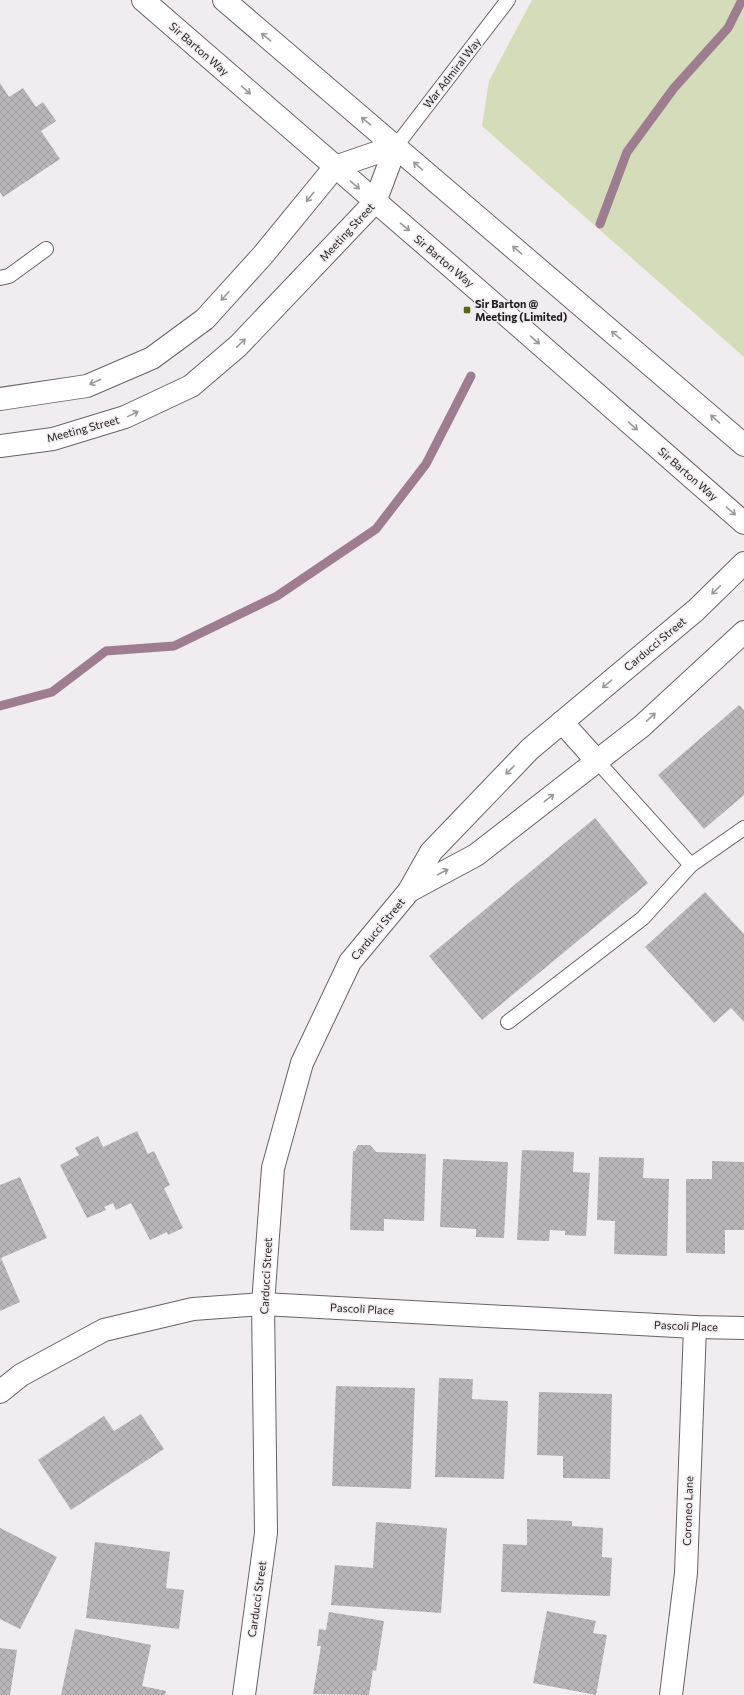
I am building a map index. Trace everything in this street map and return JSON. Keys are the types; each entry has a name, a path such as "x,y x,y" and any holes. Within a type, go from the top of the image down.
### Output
{"street":[{"name":"Sir Barton Way","path":"143,0 334,167 485,296 744,523"},
{"path":"224,0 744,445"},
{"path":"0,399 87,386 152,358 205,319 263,255 334,167 396,146"},
{"name":"Meeting Street","path":"0,446 53,439 125,418 191,386 238,346 375,202 396,146"},
{"name":"Carducci Street","path":"244,1695 266,1534 263,1304 274,1168 302,1063 350,962 409,891 431,852 530,749 696,610 744,563"},
{"name":"Carducci Street","path":"409,891 476,854 597,761 642,726 744,632"},
{"path":"562,722 597,761"},
{"name":"Pascoli Place","path":"0,1392 21,1375 104,1330 193,1309 263,1304 695,1327 744,1328"},
{"name":"Coroneo Lane","path":"676,1694 686,1573 695,1327"}],"lane":[{"name":"War Admiral Way","path":"396,146 508,0"},
{"path":"0,278 9,276 46,249"},
{"path":"597,761 691,865"},
{"path":"508,1022 643,918 691,865 744,828"}],"green space":[{"path":"532,0 744,0 744,357 482,126 489,81"}],"building":[{"path":"0,83 9,97 23,88 36,107 43,102 56,121 41,131 60,159 3,197 0,192"},
{"path":"739,705 744,710 744,795 704,829 658,775"},
{"path":"595,818 648,883 482,1020 429,956"},
{"path":"705,892 744,934 744,1022 731,1008 714,1023 645,947"},
{"path":"137,1131 148,1154 154,1151 170,1185 164,1188 183,1228 168,1235 167,1232 150,1240 131,1203 116,1210 113,1203 104,1207 106,1210 87,1218 60,1165 79,1155 75,1148 98,1136 103,1147"},
{"path":"358,1145 370,1145 376,1152 426,1154 424,1221 384,1219 384,1231 350,1230 353,1151 355,1151"},
{"path":"522,1150 574,1152 573,1172 590,1173 586,1236 565,1235 565,1231 550,1230 549,1241 517,1240"},
{"path":"599,1157 644,1158 643,1178 669,1179 667,1256 614,1254 615,1221 597,1220"},
{"path":"443,1159 508,1162 504,1238 476,1237 476,1229 440,1227"},
{"path":"712,1161 744,1162 744,1230 725,1230 725,1254 686,1253 686,1179 712,1179"},
{"path":"20,1177 47,1238 1,1258 20,1302 0,1311 0,1185"},
{"path":"439,1378 473,1379 472,1399 508,1401 504,1479 435,1477"},
{"path":"336,1386 415,1388 411,1489 332,1486"},
{"path":"539,1392 612,1394 610,1479 563,1478 563,1456 537,1455"},
{"path":"141,1414 164,1449 71,1510 38,1460 104,1416 114,1431"},
{"path":"527,1519 572,1521 572,1526 603,1528 602,1557 612,1558 610,1596 501,1592 503,1544 527,1545"},
{"path":"376,1522 447,1528 441,1613 331,1605 335,1565 373,1568"},
{"path":"0,1528 57,1557 20,1629 0,1619"},
{"path":"95,1542 170,1552 166,1588 184,1590 179,1629 86,1618"},
{"path":"547,1611 596,1621 593,1633 607,1635 596,1695 533,1683"},
{"path":"329,1612 384,1621 376,1671 373,1670 369,1695 313,1694 321,1646 317,1646 319,1629 326,1630"},
{"path":"75,1629 151,1645 142,1686 166,1691 165,1695 61,1695"},
{"path":"0,1648 17,1650 10,1695 0,1695"}],"waterway":[{"path":"600,224 627,152 674,88 728,28 742,0"},
{"path":"0,706 52,692 106,651 174,646 277,596 376,529 426,464 471,376"}],"place":[{"name":"Sir Barton @ Meeting (Limited)","path":"467,310"}]}
